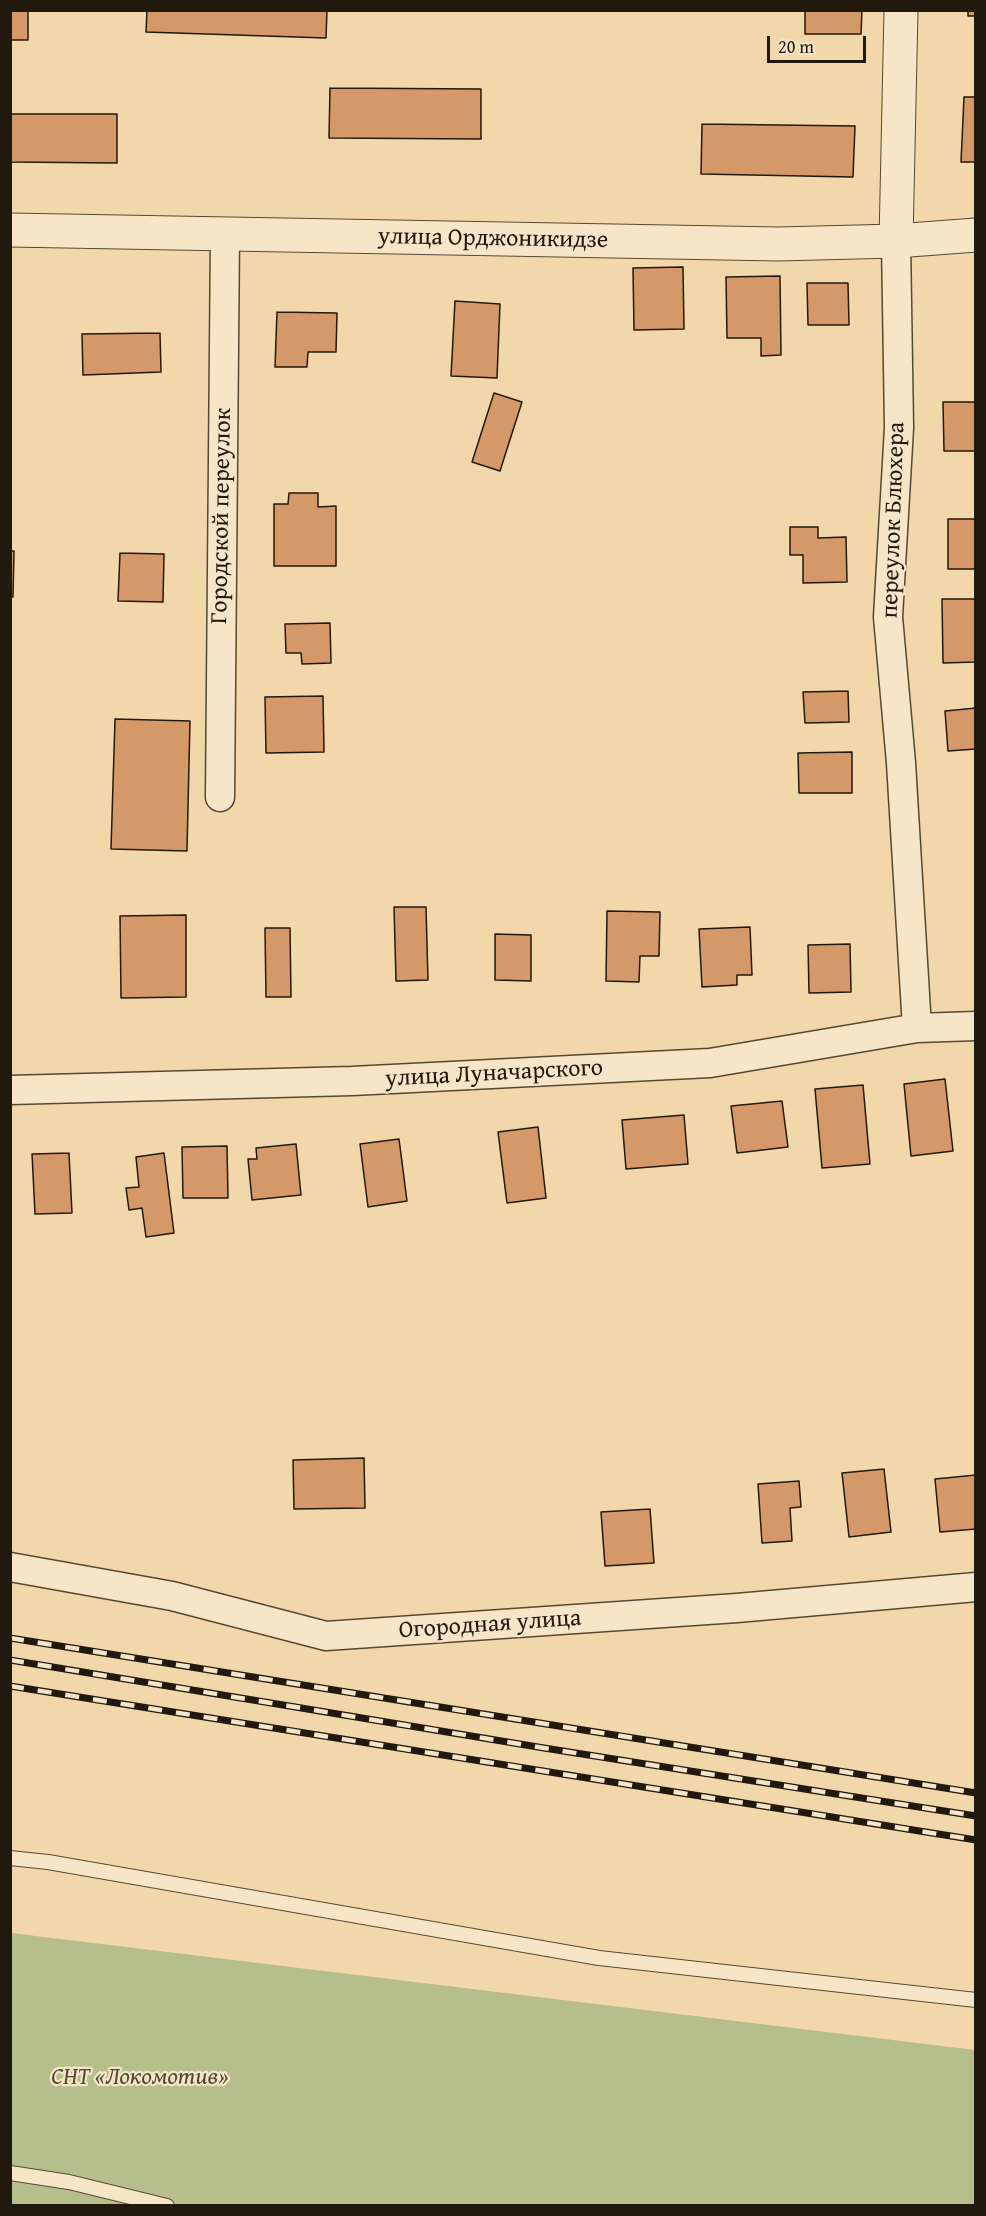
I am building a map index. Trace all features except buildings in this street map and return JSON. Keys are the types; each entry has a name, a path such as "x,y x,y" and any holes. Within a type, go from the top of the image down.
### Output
{"street":[{"name":"переулок Блюхера","path":"901,10 896,241 898,428 888,617 901,763 917,1029"},
{"name":"улица Орджоникидзе","path":"10,230 778,244 896,241 975,235"},
{"name":"Городской переулок","path":"220,797 225,234"},
{"name":"улица Луначарского","path":"10,1090 352,1081 710,1063 917,1029 975,1026"},
{"name":"Огородная улица","path":"10,1567 172,1596 326,1636 737,1608 975,1587"}],"lane":[{"path":"10,1858 59,1864 599,1958 975,2000"},
{"path":"10,2173 69,2182 167,2205"}],"green space":[{"name":"СНТ «Локомотив»","path":"11,1933 975,2050 975,2205 11,2206"}],"railway":[{"path":"10,1638 976,1793"},
{"path":"10,1660 976,1816"},
{"path":"10,1686 976,1840"}]}
